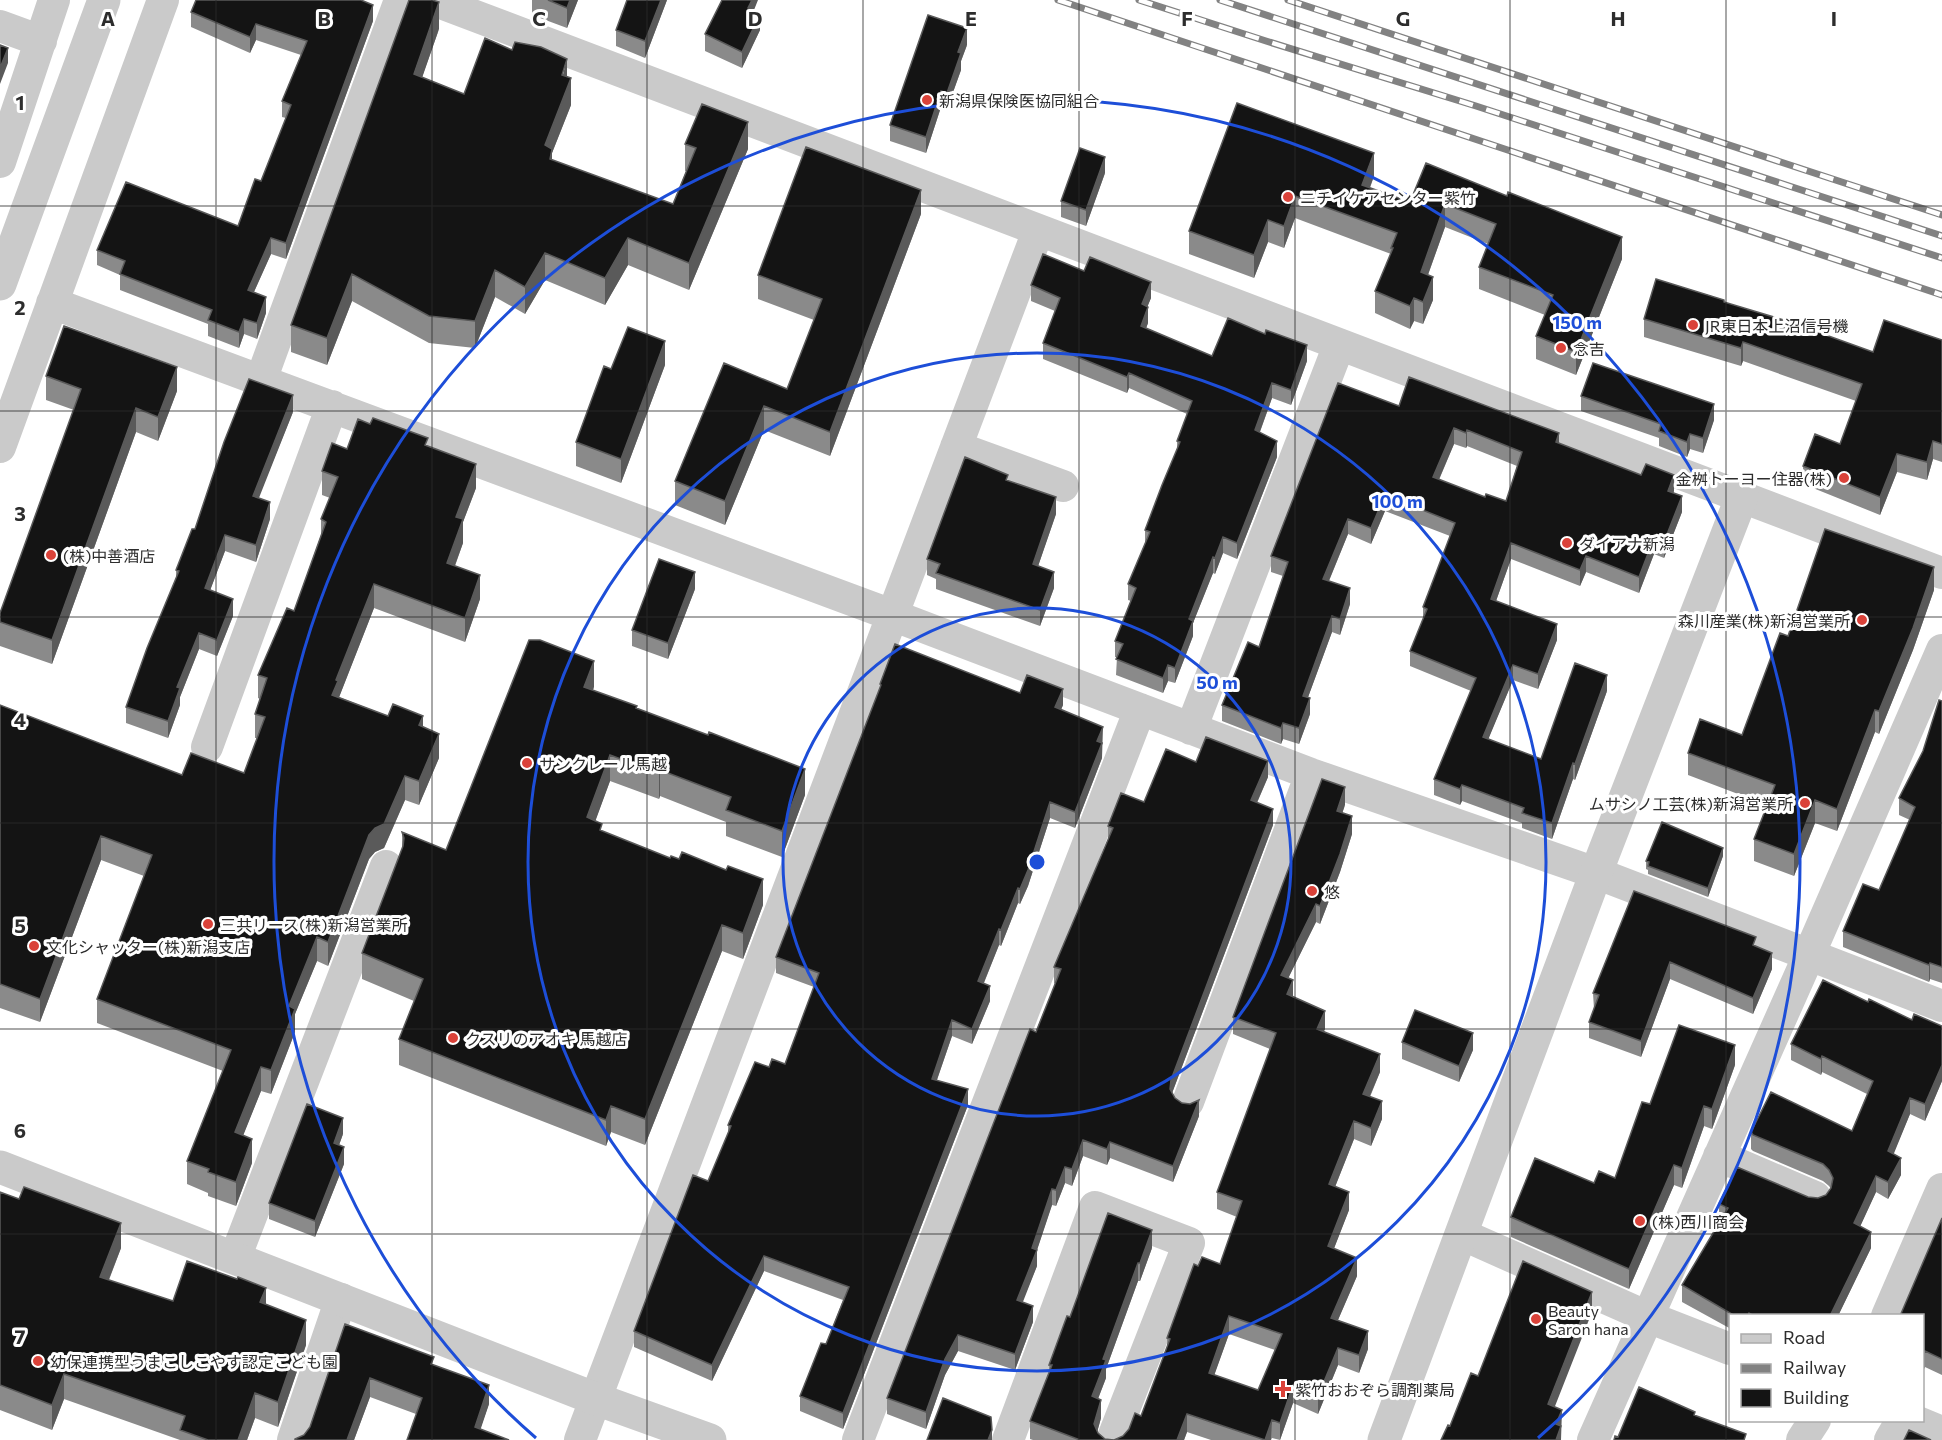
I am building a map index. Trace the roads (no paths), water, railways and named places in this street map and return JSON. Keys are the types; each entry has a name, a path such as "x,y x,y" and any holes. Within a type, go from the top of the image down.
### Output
{"street":[{"path":"0,162 54,0"},
{"path":"0,284 104,0"},
{"path":"0,447 163,0"},
{"path":"261,380 400,0"},
{"path":"433,0 1942,573"},
{"path":"0,26 41,41"},
{"path":"580,1440 1038,231"},
{"path":"52,303 892,615 1311,774 1596,873 1942,1006"},
{"path":"1191,729 1340,345"},
{"path":"207,747 332,406"},
{"path":"956,447 1063,486"},
{"path":"1384,1440 1596,873 1742,496"},
{"path":"1593,1440 1809,955 1931,705 1942,650"},
{"path":"858,1440 1140,709"},
{"path":"1188,1102 1311,774"},
{"path":"235,1258 387,866"},
{"path":"1719,1156 1815,1197"},
{"path":"0,1167 596,1399 710,1440"},
{"path":"1888,1314 1942,1189"},
{"path":"1008,1440 1095,1207 1189,1243 1112,1440"},
{"path":"1461,1234 1648,1317 1729,1348"},
{"path":"293,1440 341,1299"},
{"path":"1802,1440 1814,1422"},
{"path":"1890,1440 1901,1422"},
{"path":"1918,1422 1942,1432"}],"railway":[{"path":"1058,0 1942,295"},
{"path":"1139,0 1476,106 1942,258"},
{"path":"1220,0 1942,236"},
{"path":"1288,0 1942,215"}],"place":[{"name":"新潟県保険医協同組合","path":"927,100"},
{"name":"ニチイケアセンター紫竹","path":"1288,197"},
{"name":"JR東日本上沼信号機","path":"1693,325"},
{"name":"念吉","path":"1561,348"},
{"name":"金桝トーヨー住器(株)","path":"1844,478"},
{"name":"ダイアナ新潟","path":"1567,543"},
{"name":"(株)中善酒店","path":"51,555"},
{"name":"森川産業(株)新潟営業所","path":"1862,620"},
{"name":"サンクレール馬越","path":"527,763"},
{"name":"ムサシノ工芸(株)新潟営業所","path":"1805,803"},
{"name":"悠","path":"1312,891"},
{"name":"三共リース(株)新潟営業所","path":"208,924"},
{"name":"文化シャッター(株)新潟支店","path":"34,946"},
{"name":"クスリのアオキ 馬越店","path":"453,1038"},
{"name":"(株)西川商会","path":"1640,1221"},
{"name":"Beauty Saron hana","path":"1536,1319"},
{"name":"幼保連携型うまこしこやす認定こども園","path":"38,1361"},
{"name":"紫竹おおぞら調剤薬局","path":"1283,1389"}]}
